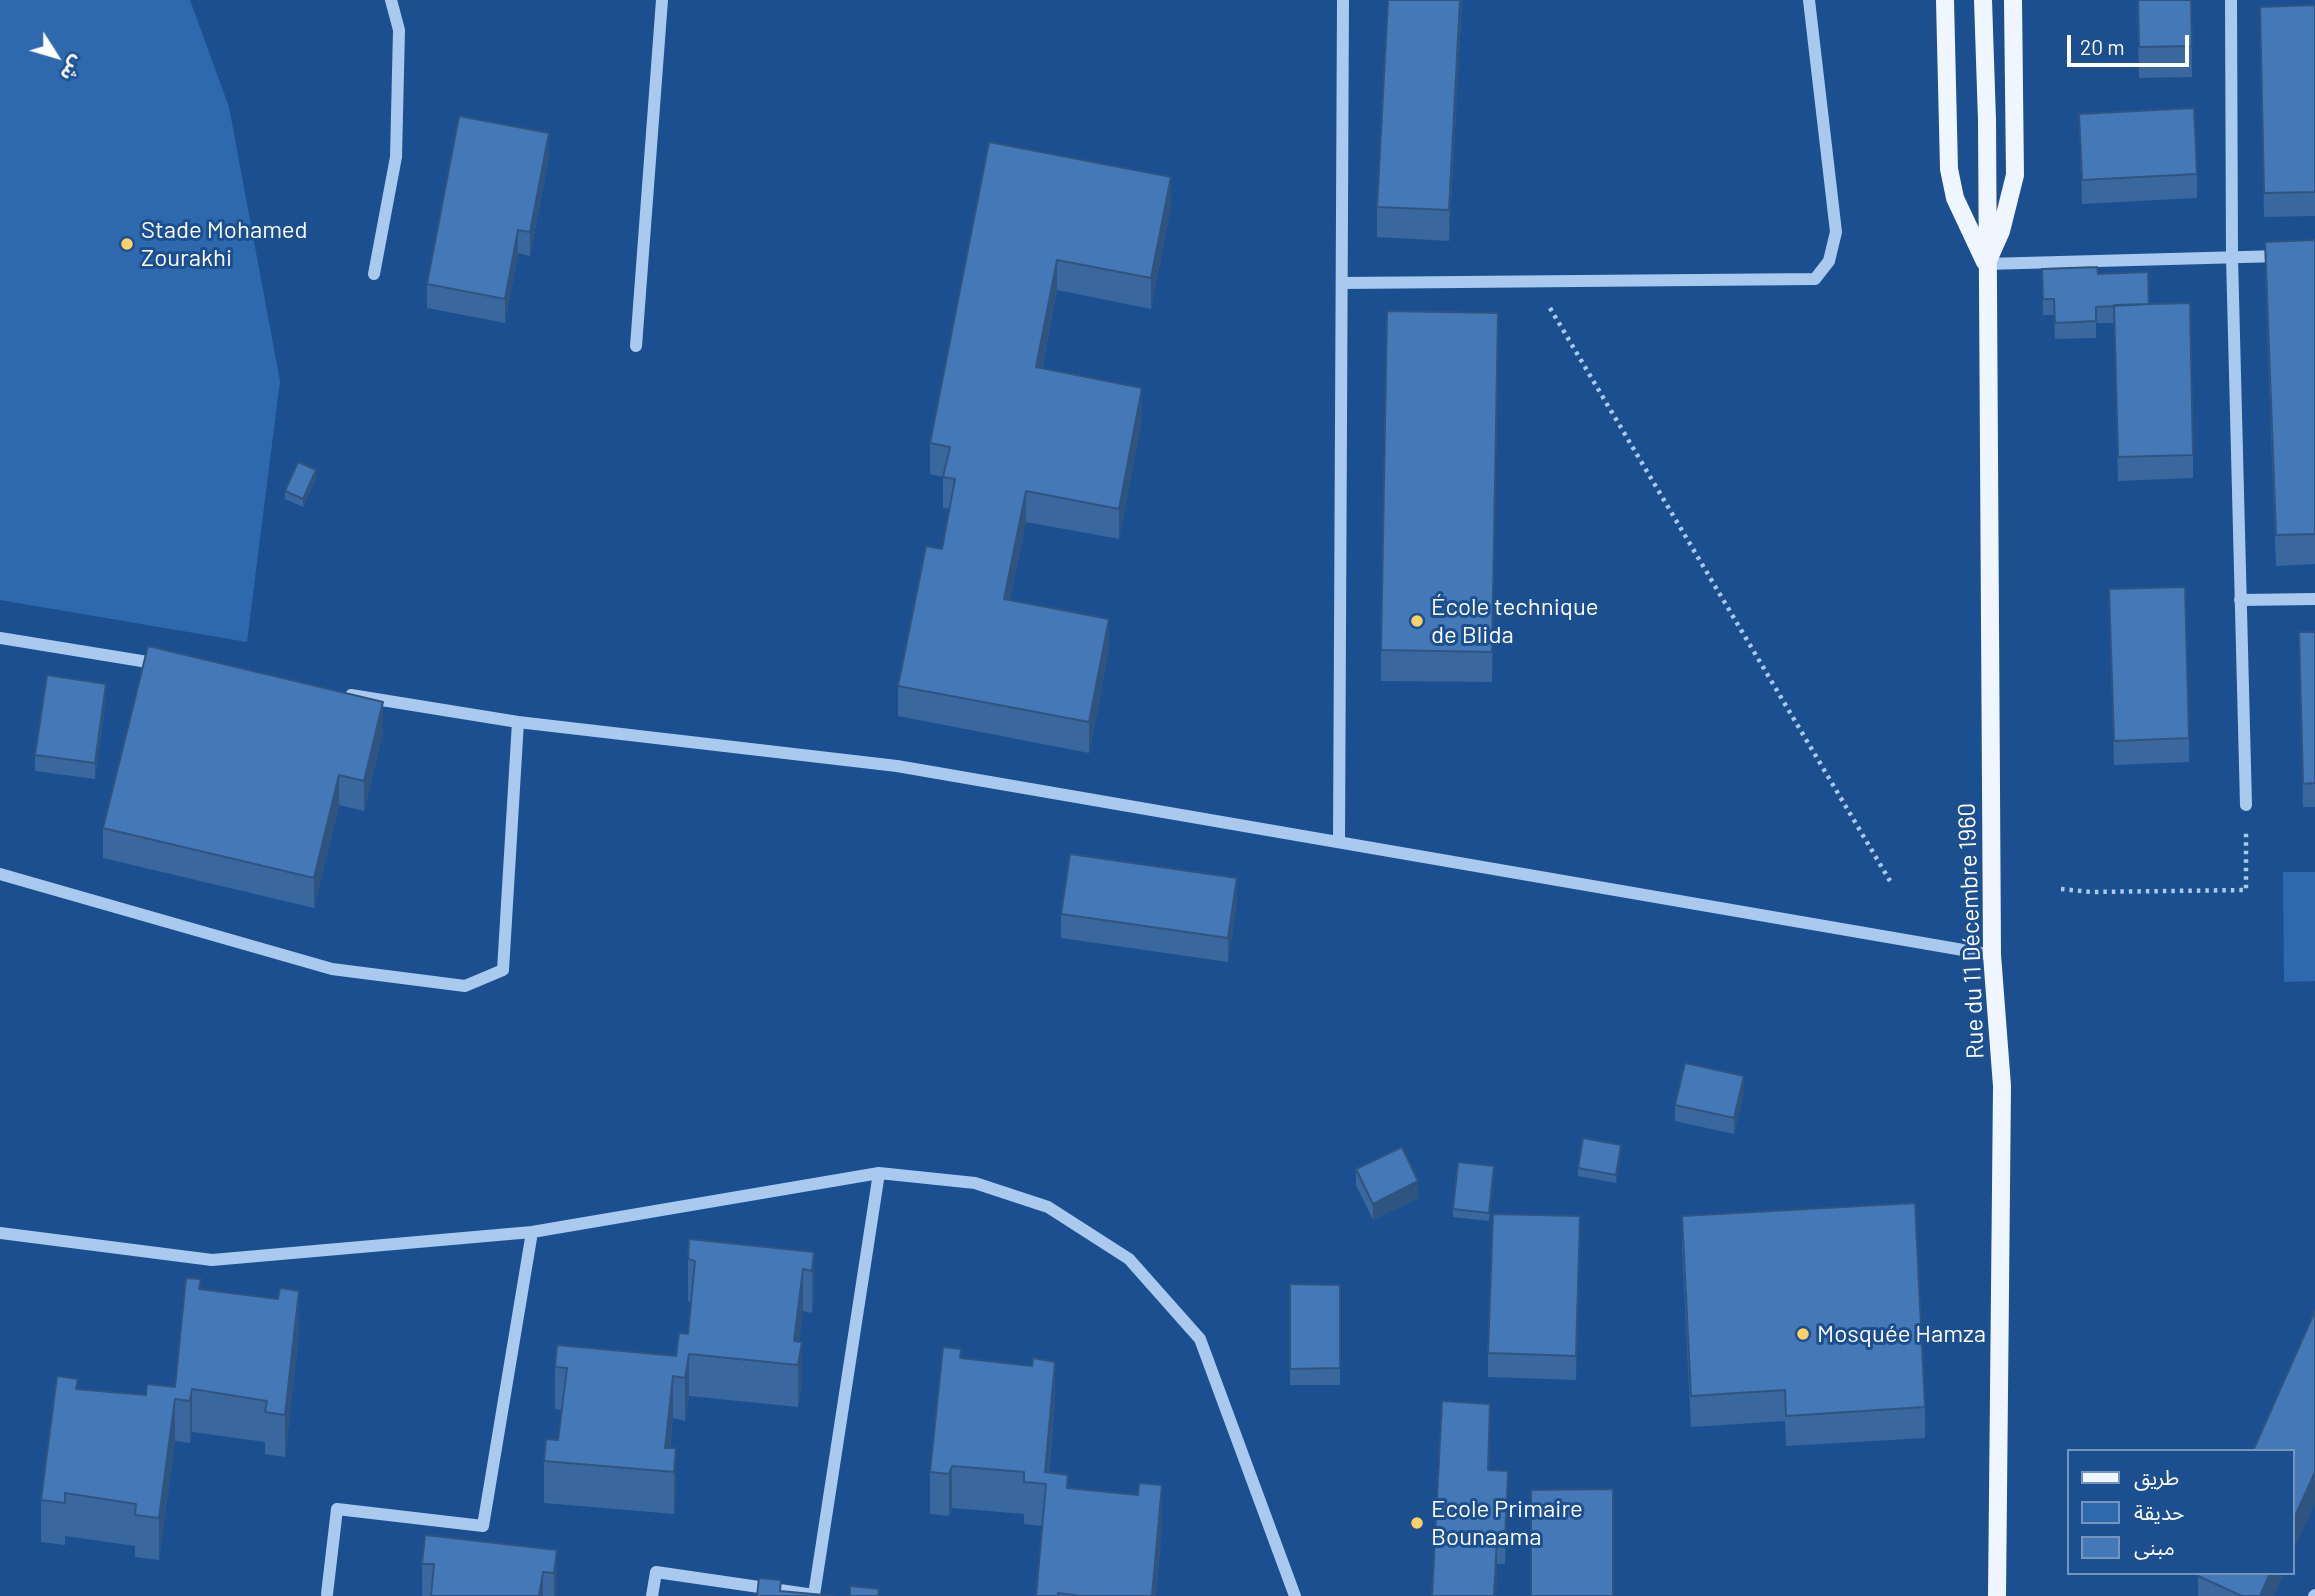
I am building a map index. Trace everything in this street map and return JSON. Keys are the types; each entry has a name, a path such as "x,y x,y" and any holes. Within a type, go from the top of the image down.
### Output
{"main road":[{"name":"Rue du 11 Décembre 1960","path":"1945,0 1949,169 1955,198 1986,264"},
{"name":"Rue du 11 Décembre 1960","path":"1983,0 1987,120 1992,955 2002,1086 1997,1596"},
{"name":"Rue du 11 Décembre 1960","path":"1986,264 2001,231 2015,175 2013,0"}],"street":[{"path":"374,274 396,156 399,30 391,0"},
{"path":"636,346 662,0"},
{"path":"1339,842 1343,0"},
{"path":"1343,283 1815,279 1829,261 1836,232 1809,0"},
{"path":"2231,0 2232,257 2246,805"},
{"path":"1986,264 2287,255"},
{"path":"2240,600 2315,599"},
{"path":"0,638 177,667"},
{"path":"341,693 518,722 897,766 1992,955"},
{"path":"0,874 332,968 465,986 503,970 518,722"},
{"path":"652,1596 656,1572 814,1595 878,1173"},
{"path":"0,1233 212,1260 532,1232 878,1173 975,1183 1048,1208 1129,1259 1200,1339 1296,1596"},
{"path":"327,1594 337,1509 483,1526 532,1232"}],"path":[{"path":"1535,283 1890,881"},
{"path":"2061,889 2091,892 2246,890 2246,805"}],"green space":[{"name":"Stade Mohamed Zourakhi","path":"0,0 190,0 229,107 280,381 247,642 0,600"},
{"path":"2283,872 2315,872 2315,981 2284,982"}],"building":[{"path":"1388,0 1460,0 1449,210 1377,207"},
{"path":"2138,0 2191,0 2192,46 2139,47"},
{"path":"2315,5 2315,192 2264,193 2260,7"},
{"path":"2194,108 2197,174 2082,180 2079,114"},
{"path":"459,116 549,133 530,232 518,230 505,299 427,284"},
{"path":"989,142 1171,177 1151,278 1057,260 1036,367 1142,388 1119,509 1026,491 1004,599 1109,619 1089,722 898,686 926,546 942,549 955,479 943,477 950,447 930,443"},
{"path":"2315,240 2315,534 2276,535 2265,242"},
{"path":"2097,267 2098,274 2148,272 2149,304 2096,307 2096,321 2055,323 2054,299 2043,299 2042,269"},
{"path":"2190,303 2193,455 2118,457 2114,305"},
{"path":"1387,311 1498,313 1492,652 1381,650"},
{"path":"298,462 316,470 303,499 285,491"},
{"path":"2185,587 2189,738 2114,741 2109,589"},
{"path":"2299,632 2315,632 2315,783 2303,784"},
{"path":"148,646 383,702 364,781 339,775 314,878 103,828"},
{"path":"47,675 106,684 95,763 35,755"},
{"path":"1070,854 1237,878 1228,938 1061,914"},
{"path":"1685,1063 1744,1076 1734,1118 1675,1105"},
{"path":"1583,1138 1621,1145 1616,1175 1578,1168"},
{"path":"1402,1147 1418,1181 1373,1204 1356,1169"},
{"path":"1458,1162 1494,1166 1489,1213 1453,1209"},
{"name":"Mosquée Hamza","path":"1915,1203 1925,1407 1786,1416 1785,1390 1691,1396 1682,1216"},
{"path":"1493,1214 1580,1216 1576,1356 1488,1353"},
{"path":"689,1239 814,1252 812,1271 803,1269 794,1341 802,1342 798,1365 689,1354 685,1378 673,1376 665,1448 676,1448 674,1472 544,1461 546,1439 558,1440 567,1368 555,1367 557,1345 676,1356 679,1333 688,1334 695,1261 688,1259"},
{"path":"186,1278 201,1279 199,1289 278,1299 280,1288 299,1291 285,1415 265,1412 267,1401 192,1389 190,1401 175,1399 159,1518 135,1515 136,1504 65,1493 65,1503 41,1500 57,1376 78,1379 76,1389 146,1395 147,1384 175,1387"},
{"path":"1290,1284 1340,1285 1340,1368 1290,1369"},
{"path":"2315,1311 2315,1472 2294,1519 2294,1449 2254,1449"},
{"path":"943,1347 961,1349 960,1358 1032,1366 1033,1358 1055,1362 1045,1472 1068,1475 1067,1488 1138,1495 1139,1483 1162,1485 1152,1596 1081,1596 1058,1593 1058,1596 1036,1596 1046,1484 1024,1482 1024,1472 952,1466 949,1474 930,1472"},
{"path":"1442,1401 1490,1404 1488,1470 1508,1471 1505,1540 1497,1540 1494,1596 1432,1596"},
{"path":"1613,1489 1613,1596 1531,1596 1531,1490"},
{"path":"425,1535 557,1550 554,1573 543,1572 539,1596 431,1596 434,1564 422,1564"},
{"path":"2269,1575 2260,1596 2242,1596 2198,1576"},
{"path":"759,1578 781,1580 780,1591 835,1596 757,1596"},
{"path":"850,1586 879,1589 878,1596 850,1596"}],"place":[{"name":"Stade Mohamed Zourakhi","path":"127,244"},
{"name":"École technique de Blida","path":"1417,621"},
{"name":"Mosquée Hamza","path":"1803,1334"},
{"name":"Ecole Primaire Bounaama","path":"1417,1523"}]}
